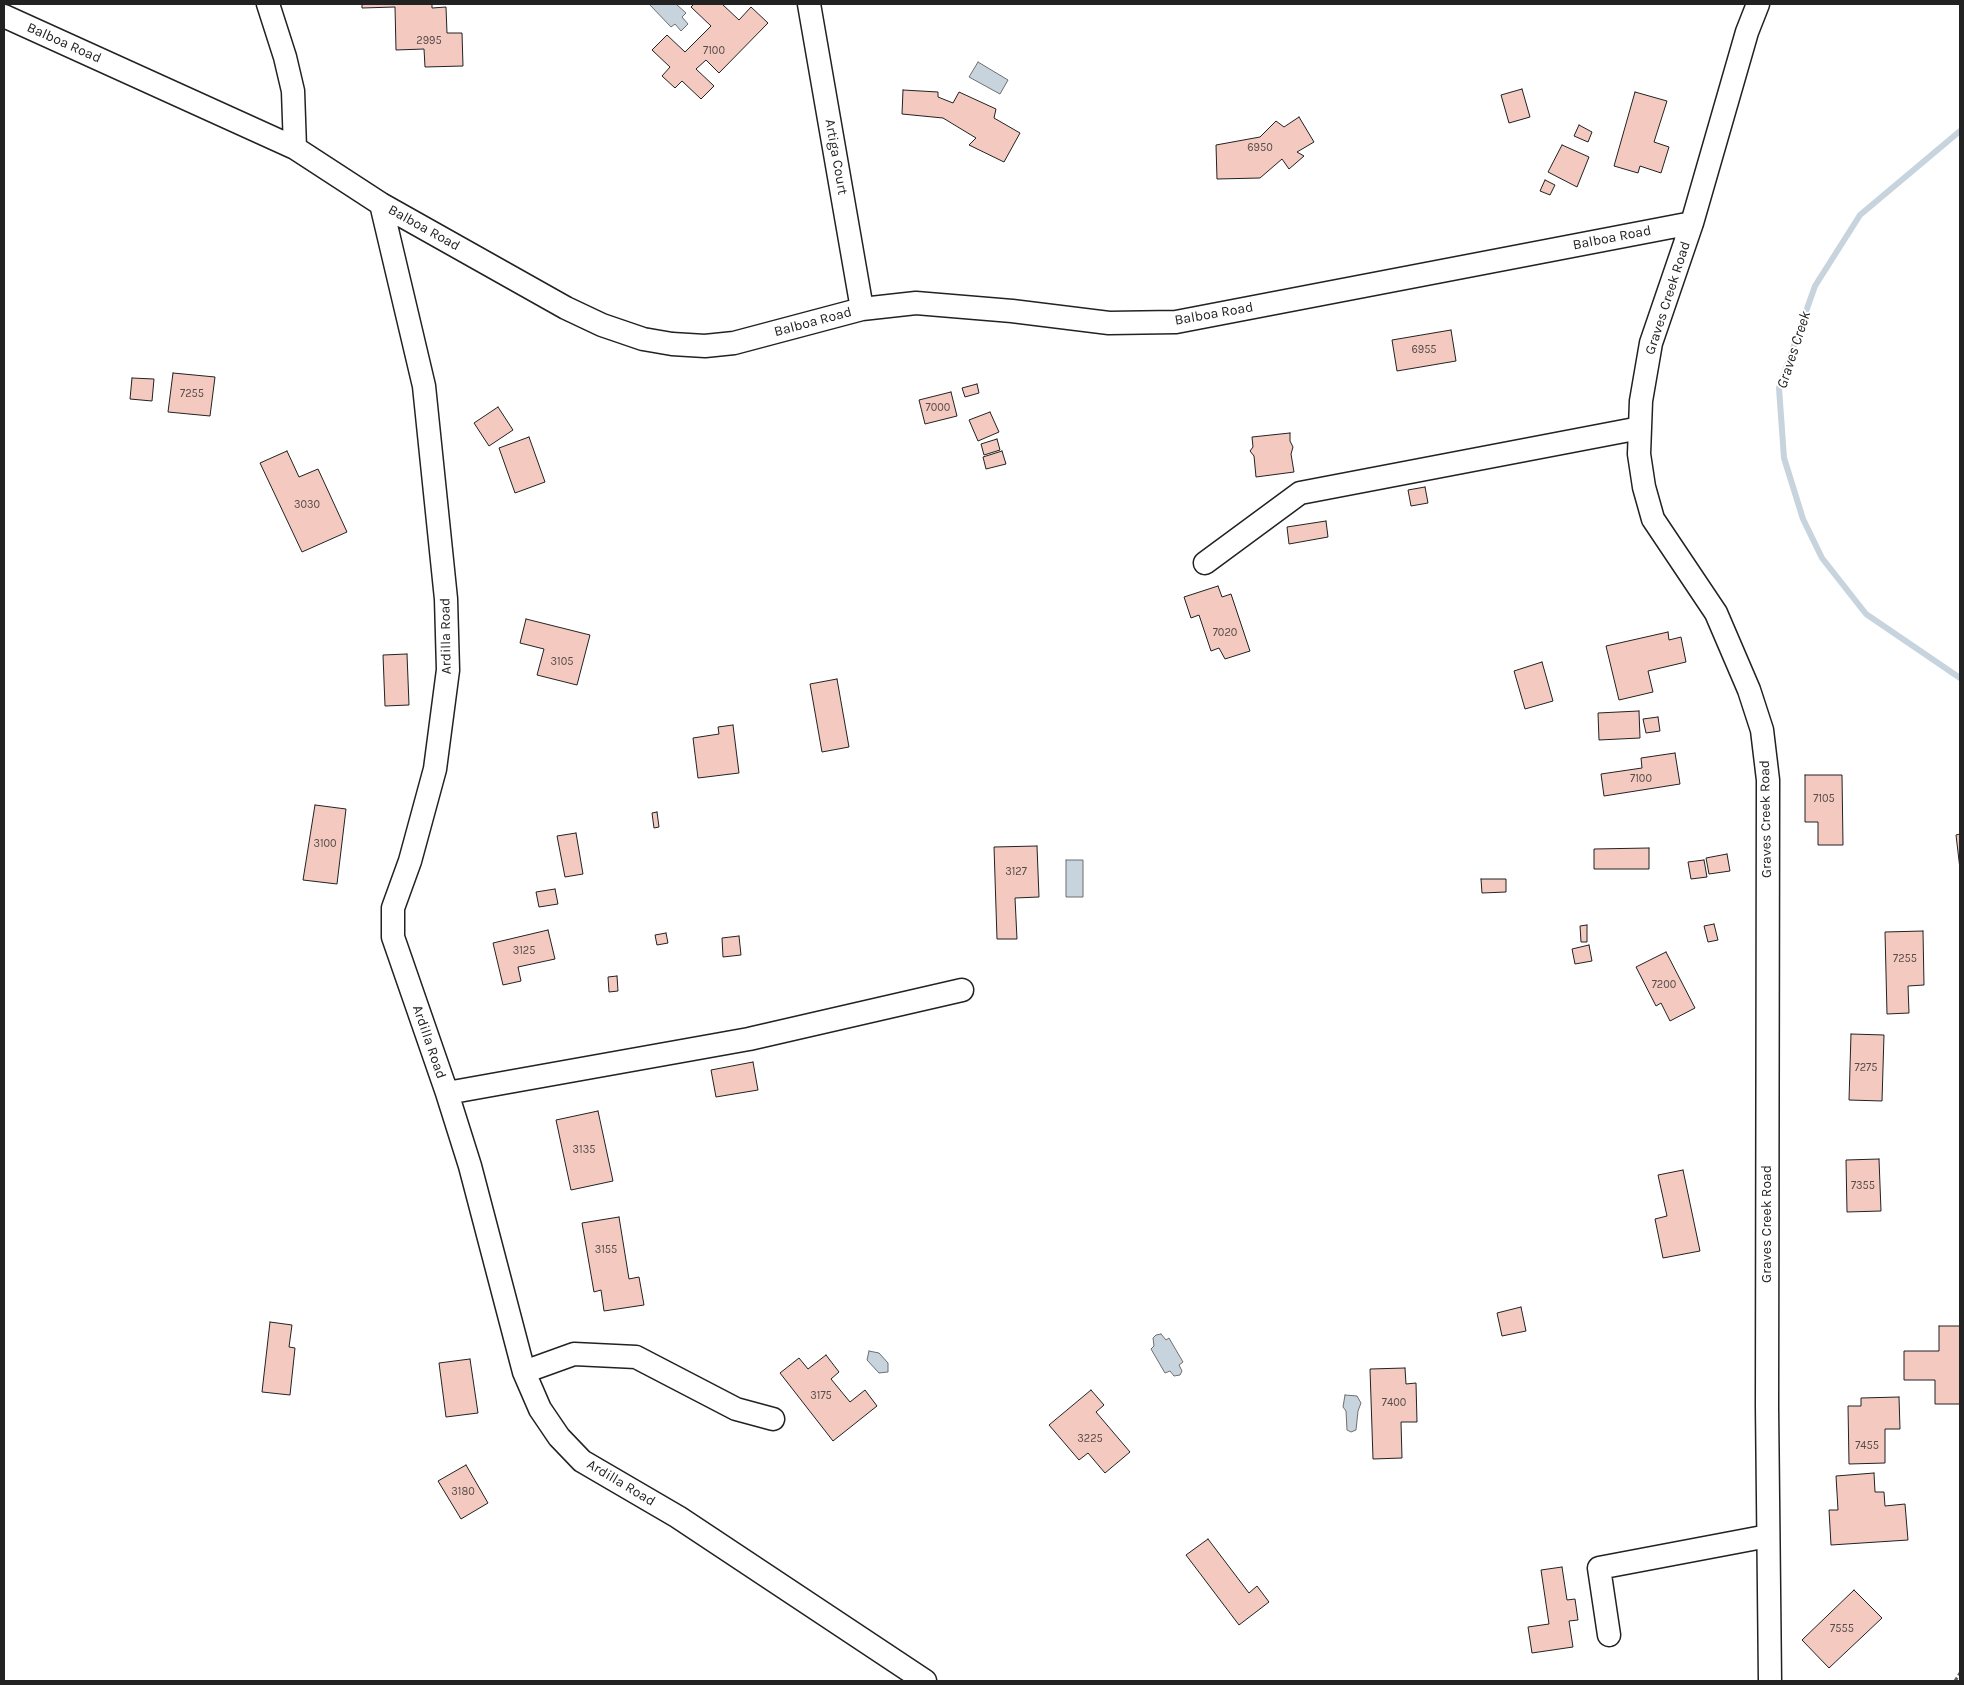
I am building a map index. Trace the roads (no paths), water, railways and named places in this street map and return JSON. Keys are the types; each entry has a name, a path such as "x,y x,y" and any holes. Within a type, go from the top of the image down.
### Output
{"street":[{"path":"268,4 285,57 293,91 295,148"},
{"name":"Artiga Court","path":"809,4 862,309"},
{"name":"Graves Creek Road","path":"1758,4 1747,32 1692,223 1651,343 1641,401 1639,454 1644,487 1653,520 1716,613 1734,653 1762,730 1767,772 1768,1536 1770,1681"},
{"name":"Balboa Road","path":"4,16 295,148 381,204 566,308 602,325 643,339 672,344 705,346 734,343 862,309 894,304 941,304 1109,323 1176,322 1692,223"},
{"name":"Ardilla Road","path":"381,204 424,386 446,599 448,670 435,769 410,861 393,908 393,937 470,1166 524,1372 540,1409 559,1437 582,1461 678,1517 925,1681"},
{"path":"1205,563 1300,493 1640,428"},
{"path":"447,1093 749,1039 962,990"},
{"path":"524,1372 574,1354 636,1357 736,1409 773,1419"},
{"path":"1609,1635 1599,1568 1768,1536"}],"waterway":[{"name":"Graves Creek","path":"1960,131 1860,215 1815,286 1779,388 1784,458 1803,519 1822,558 1866,614 1960,678"}]}
